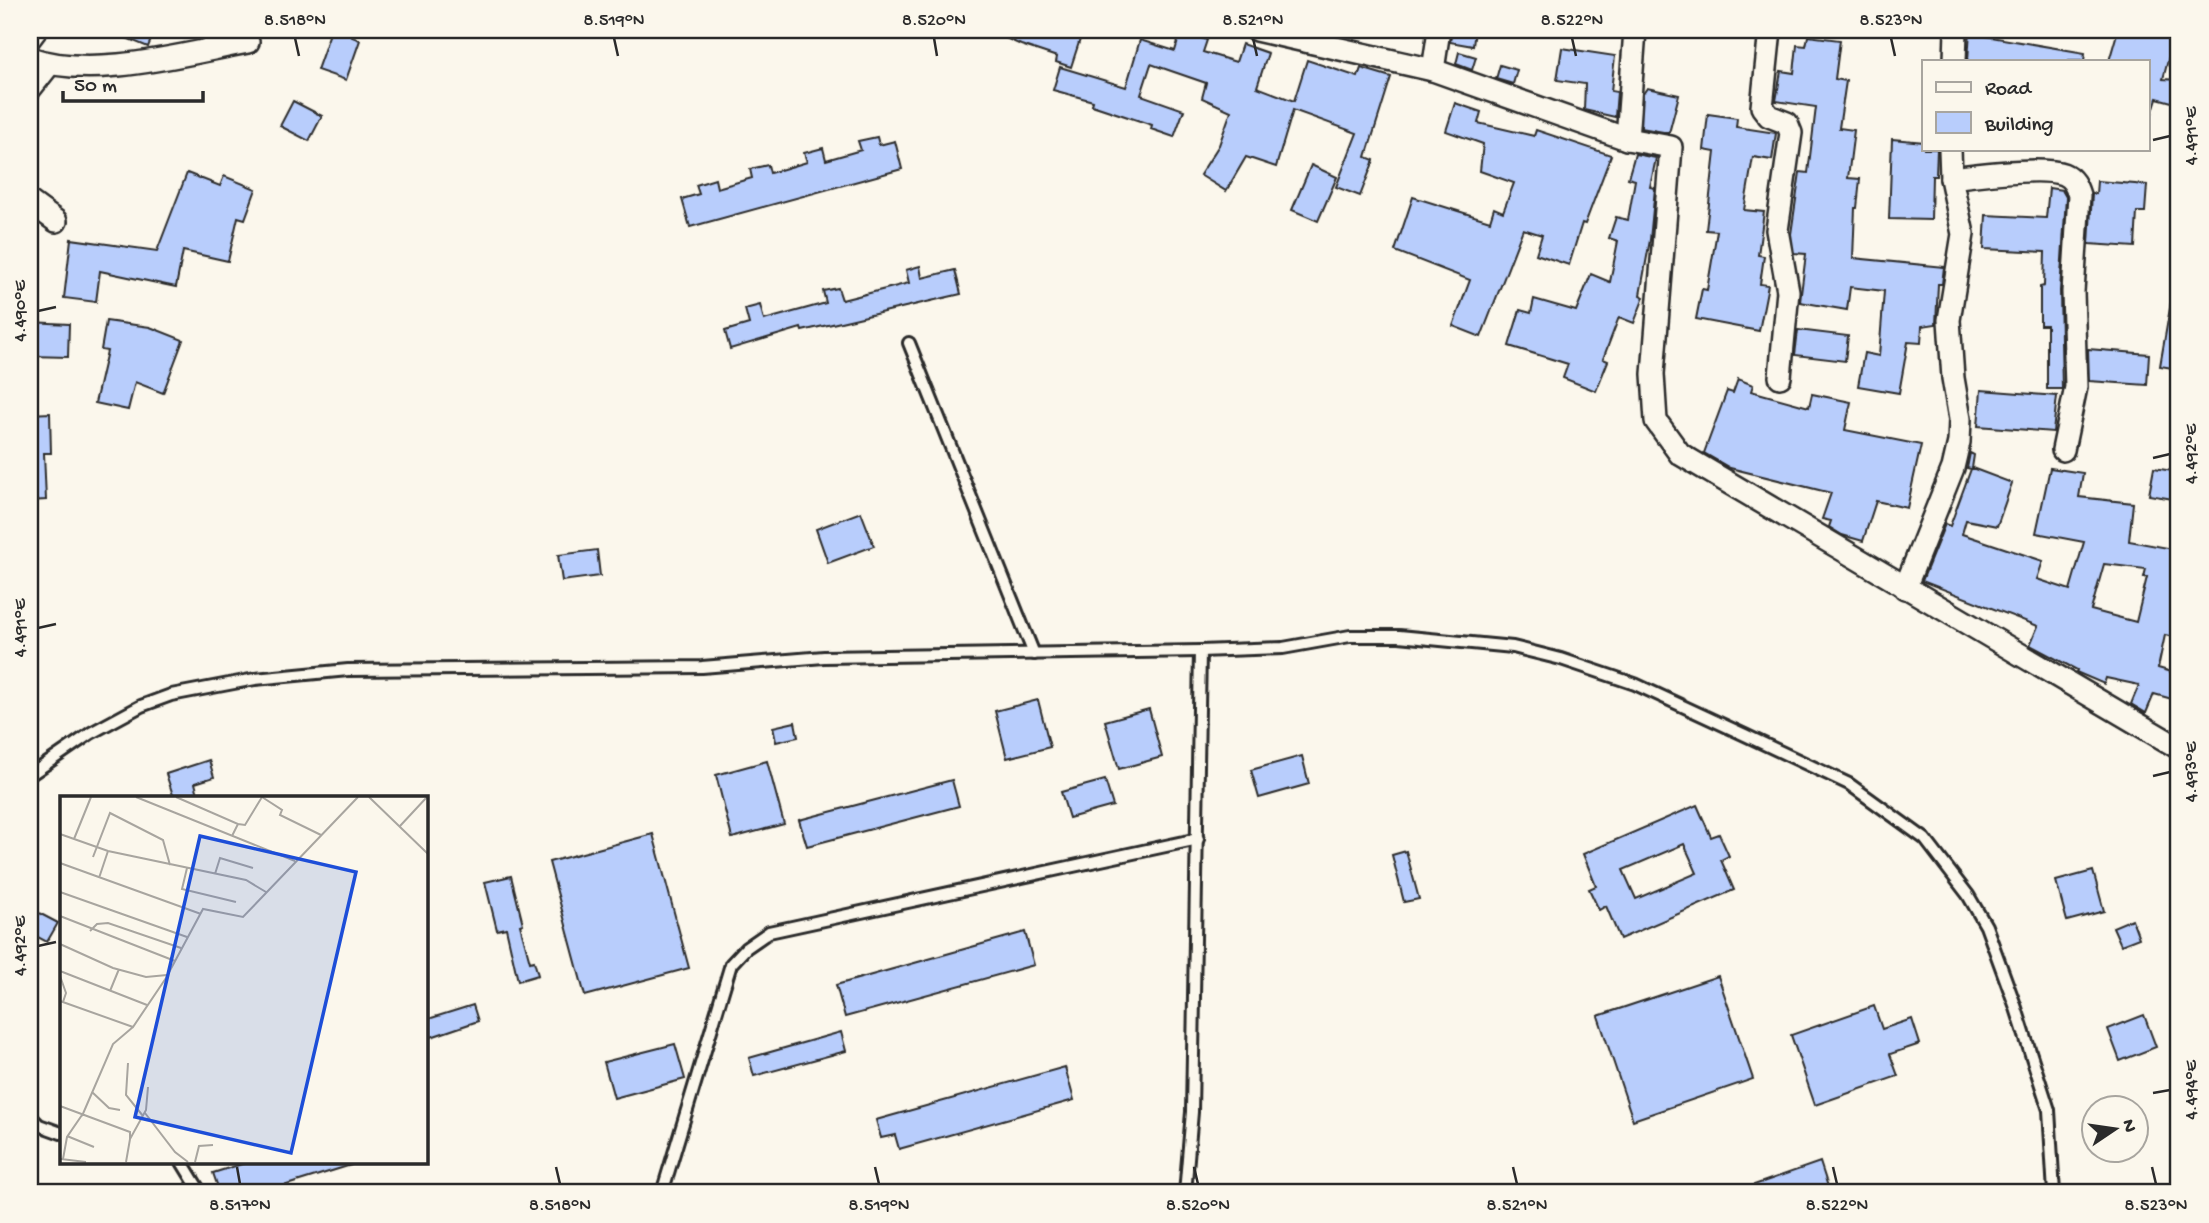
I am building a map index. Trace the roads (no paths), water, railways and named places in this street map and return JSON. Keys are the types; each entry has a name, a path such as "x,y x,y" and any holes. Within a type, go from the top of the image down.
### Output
{"street":[{"path":"30,38 36,30"},
{"path":"1256,30 1337,38 1628,139 1671,147 1653,373 1656,421 1680,454 2179,748"},
{"path":"1433,70 1439,30"},
{"path":"1628,139 1635,30"},
{"path":"1770,30 1762,107 1769,116 1787,123 1791,133 1777,230 1788,291 1780,377"},
{"path":"1955,60 1956,30"},
{"path":"30,89 39,62 71,67 122,63 248,42"},
{"path":"1905,588 1953,468 1959,442 1960,419 1953,378 1949,320 1963,234 1951,178 1950,150"},
{"path":"1951,178 1992,172 2062,173 2075,182 2079,195 2073,292 2076,387 2063,450"},
{"path":"30,202 56,221"}],"lane":[{"path":"909,343 1034,654"},
{"path":"30,775 91,733 141,706 171,695 255,679 348,670 702,667 824,657 1200,651 1283,648 1350,636 1399,636 1513,647 1561,659 1635,684 1849,784 1925,839 1968,895 1986,926 2015,1005 2049,1110 2054,1193"},
{"path":"1185,1193 1192,1112 1200,651"},
{"path":"662,1193 732,964 746,948 769,932 1198,839"},
{"path":"30,1116 39,1125 60,1133"},
{"path":"182,1164 201,1193"}]}
